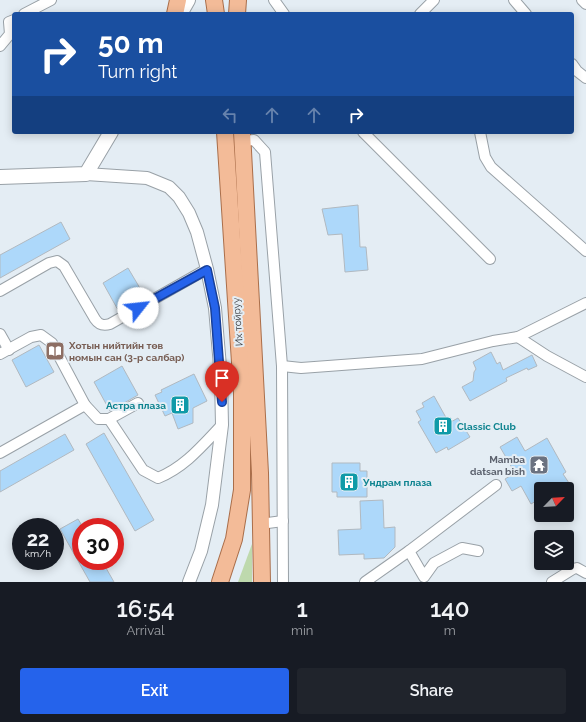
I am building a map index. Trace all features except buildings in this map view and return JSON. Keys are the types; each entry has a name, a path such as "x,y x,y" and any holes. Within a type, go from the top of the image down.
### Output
{"main road":[{"path":"175,12 178,0"},
{"path":"181,12 188,0"},
{"path":"214,0 216,12"},
{"path":"230,0 232,12"},
{"path":"237,12 238,0"},
{"path":"0,177 86,174 110,134"},
{"name":"Их тойруу","path":"220,582 234,539 242,490 242,393 225,134"},
{"name":"Их тойруу","path":"243,137 259,465 262,582"}],"street":[{"path":"28,12 51,0"},
{"path":"274,0 283,12"},
{"path":"422,12 434,0"},
{"path":"514,0 524,12"},
{"path":"582,0 586,4"},
{"path":"0,46 10,34 9,22 12,21"},
{"path":"574,67 586,78"},
{"path":"365,134 490,259"},
{"path":"480,134 486,157 491,167 586,251"},
{"path":"243,137 254,140 265,152 282,366 283,582"},
{"path":"86,174 146,178 169,187 179,197 189,213 197,232 207,270 215,308 221,378 222,425 212,505 200,551 189,582"},
{"path":"0,291 49,263 59,262 64,266 98,323 104,325 110,324 207,270"},
{"path":"282,366 301,368 422,359 493,341 518,337 586,303"},
{"path":"0,334 4,352 36,335 42,335 50,340 85,405 98,419 109,419 138,403"},
{"path":"518,337 547,356 586,377"},
{"path":"0,454 85,405"},
{"path":"109,419 143,470 158,478 173,472 222,425"},
{"path":"365,582 409,551 496,485"},
{"path":"260,524 283,521"},
{"path":"426,580 434,563 462,548 478,551"},
{"path":"409,551 426,580"},
{"path":"552,582 573,569 577,568 586,573"}],"green space":[{"path":"252,544 252,582 238,582"}],"place":[{"name":"Хотын нийтийн төв номын сан (3-р салбар)","path":"55,351"},
{"name":"Астра плаза","path":"180,405"},
{"name":"Classic Club","path":"443,426"},
{"name":"Mamba datsan bish","path":"539,465"},
{"name":"Ундрам плаза","path":"349,482"}],"route":[{"path":"138,308 207,270 215,308 222,402"}]}
